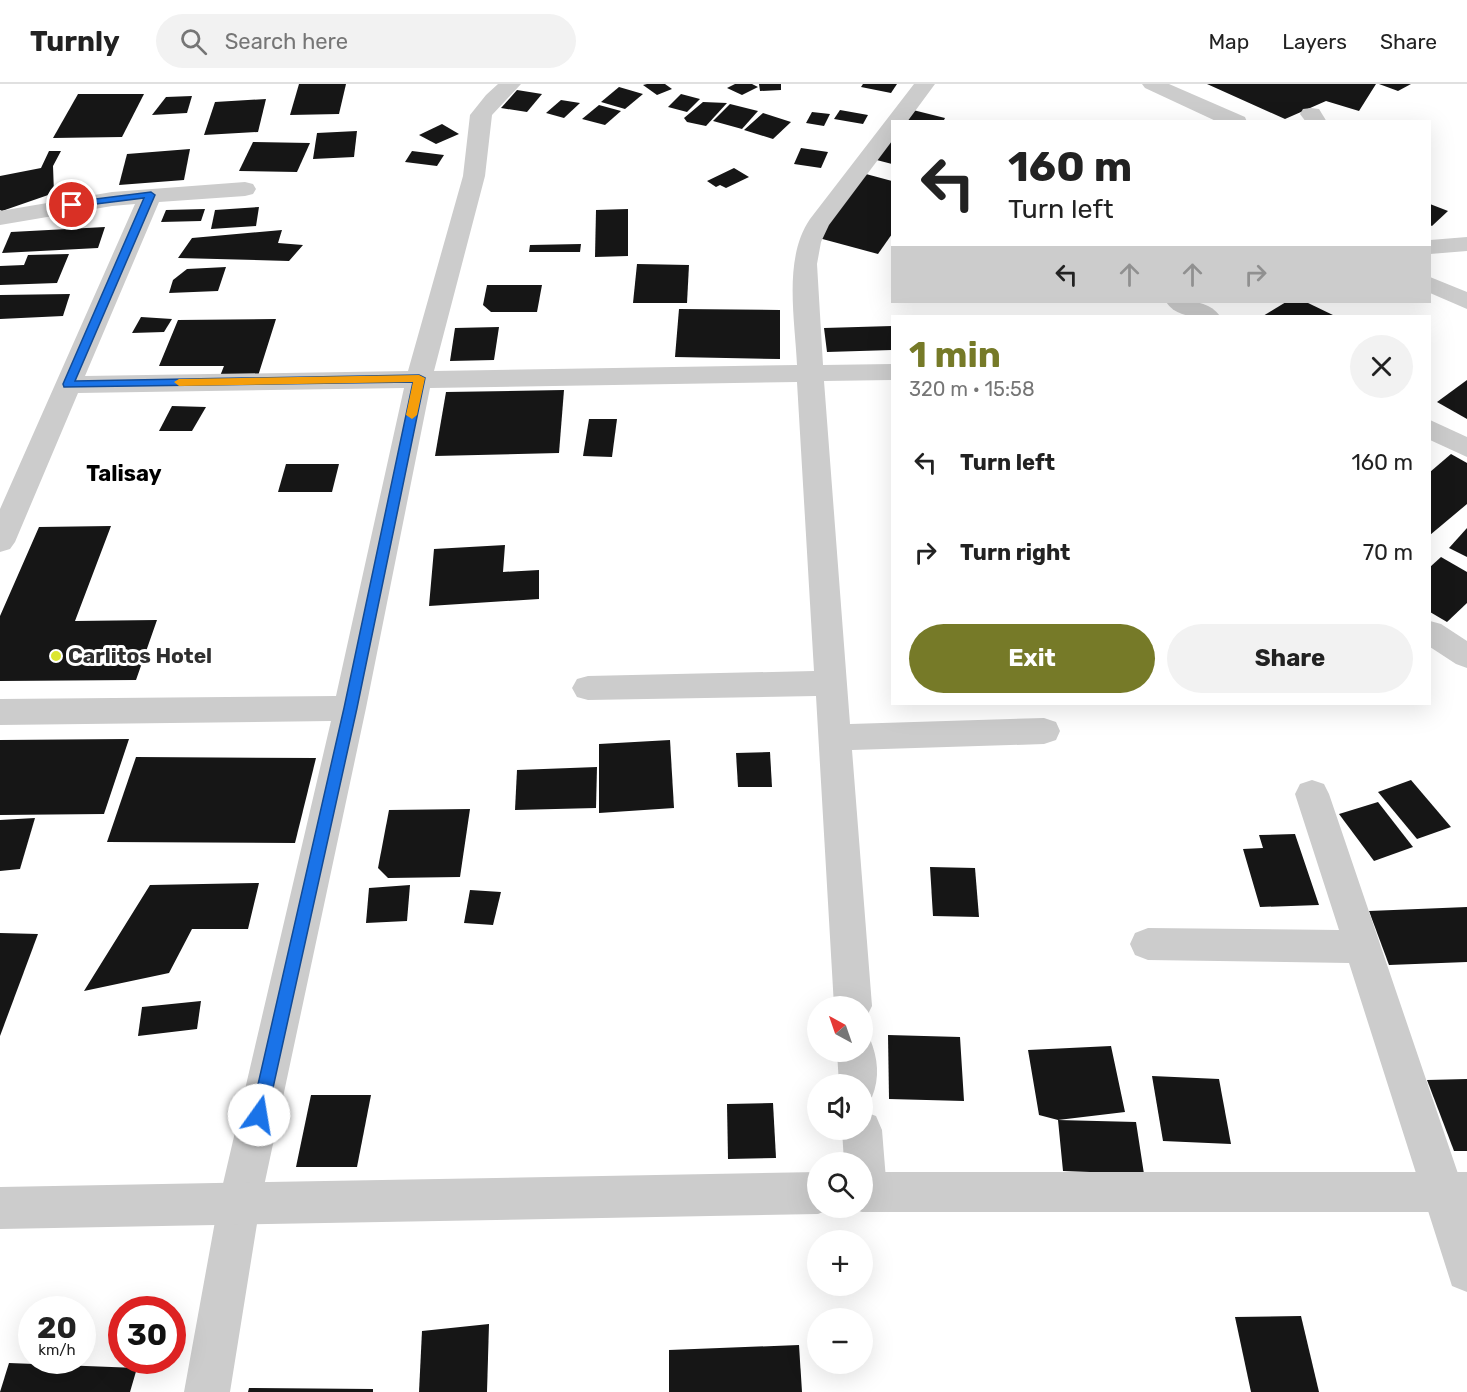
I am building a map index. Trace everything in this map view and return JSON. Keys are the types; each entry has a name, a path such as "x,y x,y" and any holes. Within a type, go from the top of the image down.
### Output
{"street":[{"path":"207,1392 239,1205 350,708 419,378 474,176 481,115 493,99 511,84"},
{"path":"898,120 925,84"},
{"path":"1152,84 1233,120"},
{"path":"852,996 810,374 805,264 809,242 818,224 891,128"},
{"path":"0,218 72,205 151,195 245,189"},
{"path":"0,542 151,195"},
{"path":"1431,247 1467,244"},
{"path":"1431,284 1467,302"},
{"path":"1180,303 1205,315"},
{"path":"68,384 891,372"},
{"path":"1431,430 1467,448"},
{"path":"1431,633 1467,656"},
{"path":"588,688 831,683"},
{"path":"0,712 350,708"},
{"path":"835,738 1044,731"},
{"path":"1312,794 1363,947 1456,1193 1467,1271"},
{"path":"1148,944 1363,947"},
{"path":"873,1192 1456,1193"},
{"path":"0,1208 807,1193"}],"building":[{"path":"299,84 346,84 339,114 290,115"},
{"path":"665,84 672,89 657,95 643,85"},
{"path":"735,84 752,84 758,87 742,95 727,88"},
{"path":"759,84 781,84 781,90 760,91"},
{"path":"863,84 897,84 891,93 861,87"},
{"path":"1207,84 1376,84 1359,111 1326,101 1285,119"},
{"path":"1379,84 1411,84 1398,91"},
{"path":"619,87 643,94 625,109 601,102"},
{"path":"517,90 542,94 527,112 501,108"},
{"path":"78,94 144,94 122,137 53,138"},
{"path":"681,94 700,99 687,112 668,107"},
{"path":"192,96 187,113 152,115 166,97"},
{"path":"266,99 258,132 204,135 215,102"},
{"path":"561,100 580,103 564,118 546,113"},
{"path":"703,102 727,103 706,126 687,122 684,118"},
{"path":"730,104 758,111 742,129 713,121"},
{"path":"599,105 621,111 605,125 582,119"},
{"path":"909,109 945,118 944,120 901,120"},
{"path":"840,110 868,115 863,124 834,119"},
{"path":"812,112 830,114 824,126 806,123"},
{"path":"763,113 791,122 773,139 744,130"},
{"path":"442,124 459,134 436,144 419,135"},
{"path":"357,131 354,157 313,159 317,133"},
{"path":"891,131 891,164 869,158"},
{"path":"253,142 310,143 297,172 239,171"},
{"path":"801,148 828,152 821,168 794,164"},
{"path":"190,149 184,180 119,185 127,154"},
{"path":"49,151 61,151 53,166 54,193 0,210 0,176 41,168"},
{"path":"412,151 444,155 437,166 405,162"},
{"path":"734,168 749,177 726,188 720,185 716,187 707,181"},
{"path":"866,174 891,181 891,235 878,254 815,237"},
{"path":"1431,204 1448,211 1432,226"},
{"path":"259,207 256,226 211,229 215,210"},
{"path":"205,209 201,221 161,222 166,210"},
{"path":"628,209 628,256 595,257 596,210"},
{"path":"105,227 98,248 2,253 11,232"},
{"path":"282,230 278,243 303,245 289,261 178,258 192,238"},
{"path":"581,244 580,252 529,252 530,245"},
{"path":"69,254 57,283 0,285 0,266 24,265 28,255"},
{"path":"637,264 689,265 687,303 633,303"},
{"path":"226,267 218,291 169,293 173,280 187,269"},
{"path":"487,285 542,285 537,312 491,312 483,305"},
{"path":"70,294 63,316 0,319 0,295"},
{"path":"1284,303 1308,303 1333,315 1265,315"},
{"path":"679,309 780,310 780,359 675,357"},
{"path":"141,317 172,319 164,332 132,333"},
{"path":"276,319 258,376 220,376 224,366 159,366 178,320"},
{"path":"891,326 891,350 827,352 824,328"},
{"path":"499,327 494,360 450,361 455,328"},
{"path":"1467,380 1467,419 1437,402"},
{"path":"564,390 559,453 435,456 446,392"},
{"path":"172,406 206,407 192,431 159,431"},
{"path":"589,419 617,419 612,457 583,456"},
{"path":"1451,454 1467,463 1467,504 1431,534 1431,471"},
{"path":"286,464 339,464 332,492 278,492"},
{"path":"111,526 75,621 157,620 136,680 0,681 0,616 39,527"},
{"path":"1467,528 1467,557 1449,548"},
{"path":"505,545 503,572 539,570 539,599 429,606 434,549"},
{"path":"1441,557 1467,572 1467,603 1447,622 1431,613 1431,566"},
{"path":"129,739 104,814 0,815 0,740"},
{"path":"670,740 674,808 599,813 599,744"},
{"path":"770,752 772,787 738,787 736,753"},
{"path":"136,757 316,758 295,843 107,842"},
{"path":"597,767 596,808 515,810 517,770"},
{"path":"1411,780 1451,827 1417,839 1378,792"},
{"path":"1378,802 1413,847 1374,861 1339,814"},
{"path":"470,809 460,877 388,878 378,868 389,810"},
{"path":"35,818 20,869 0,871 0,820"},
{"path":"1295,834 1319,905 1260,907 1243,849 1263,848 1259,835"},
{"path":"930,867 975,868 979,917 933,916"},
{"path":"259,883 248,929 192,929 169,973 84,991 150,885"},
{"path":"410,885 407,921 366,923 369,888"},
{"path":"470,890 501,892 493,925 464,923"},
{"path":"1467,907 1467,962 1389,965 1369,911"},
{"path":"0,933 38,934 0,1036"},
{"path":"201,1001 197,1029 138,1036 142,1007"},
{"path":"888,1035 960,1037 964,1101 889,1099"},
{"path":"1111,1046 1125,1112 1058,1120 1039,1115 1028,1050"},
{"path":"1152,1076 1219,1079 1231,1144 1163,1141"},
{"path":"1467,1079 1467,1151 1454,1151 1427,1080"},
{"path":"311,1095 371,1095 357,1167 296,1167"},
{"path":"773,1103 776,1158 728,1159 727,1104"},
{"path":"1058,1120 1136,1122 1144,1174 1063,1171"},
{"path":"1301,1316 1319,1392 1251,1392 1235,1317"},
{"path":"489,1324 487,1392 419,1392 422,1331"},
{"path":"799,1345 802,1392 669,1392 669,1350"},
{"path":"9,1363 18,1363 18,1374 96,1374 96,1366 108,1367 108,1374 135,1374 130,1392 0,1392"},
{"path":"249,1388 373,1389 373,1392 248,1392"}],"slow traffic":[{"path":"179,382 419,378 412,415"}],"place":[{"name":"Carlitos Hotel","path":"56,656"}],"district":[{"name":"Talisay","path":"124,473"}],"route":[{"path":"72,205 151,195 68,384 419,378 350,708 259,1115"}]}
